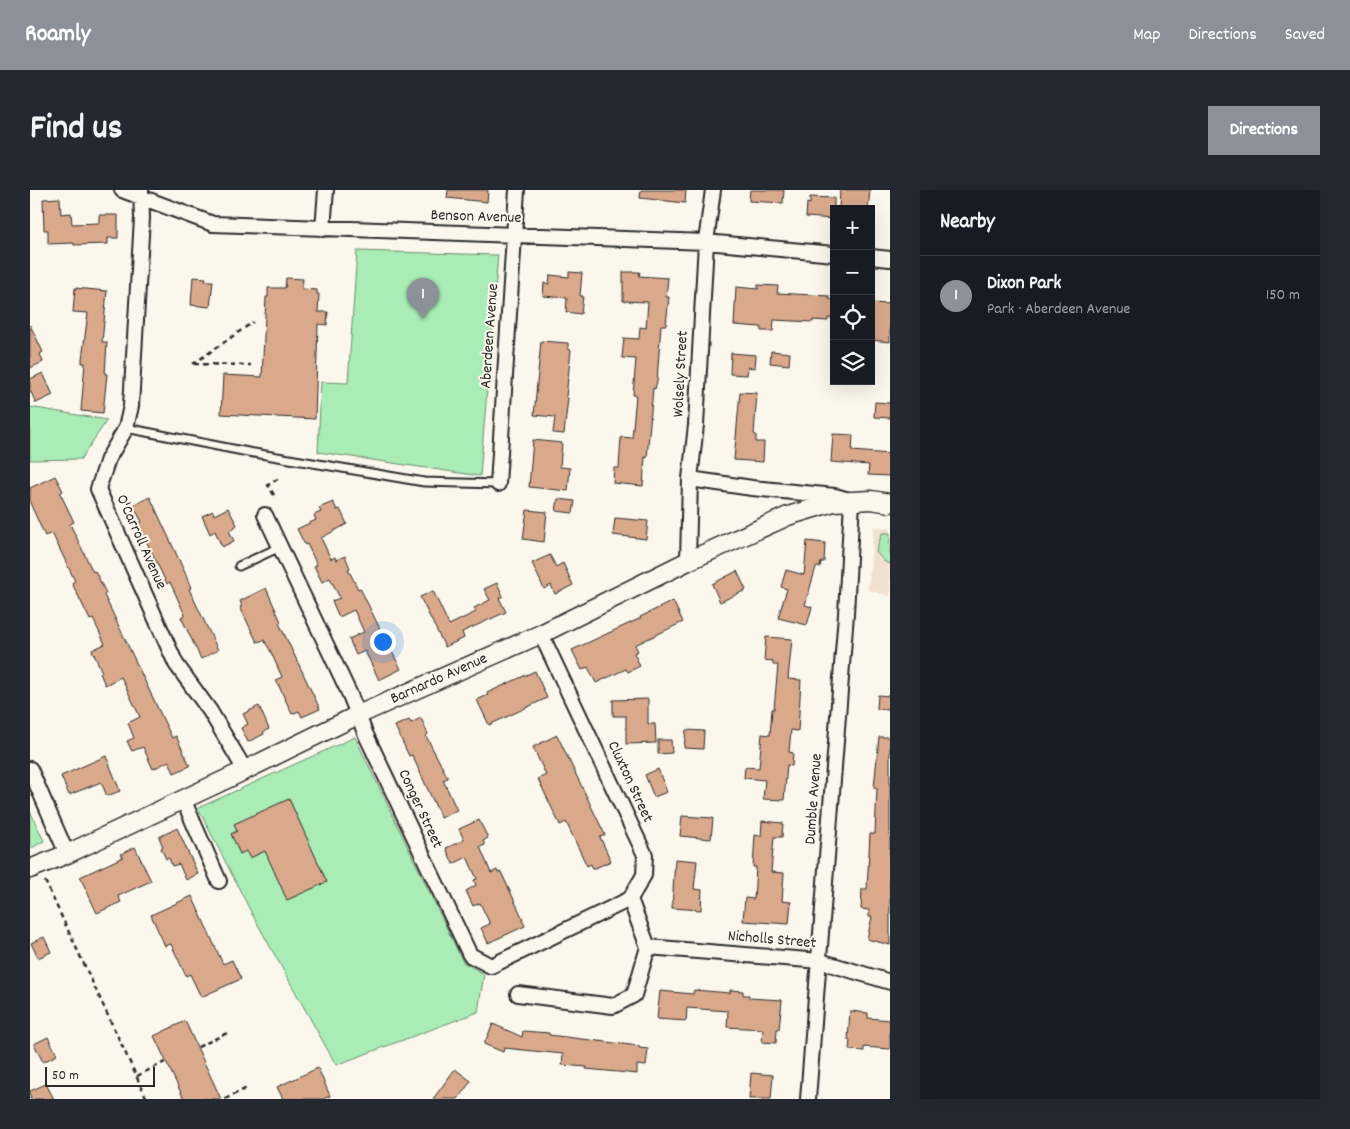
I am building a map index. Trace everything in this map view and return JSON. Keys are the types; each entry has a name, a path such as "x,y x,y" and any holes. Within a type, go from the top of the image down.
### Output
{"street":[{"name":"Benson Avenue","path":"122,190 141,193 214,224 706,242 830,254"},
{"path":"323,229 326,190"},
{"name":"Aberdeen Avenue","path":"498,484 517,190"},
{"name":"Wolsely Street","path":"688,561 690,479 696,425 706,242 713,190"},
{"name":"O'Carroll Avenue","path":"141,193 142,218 131,406 126,428 108,459 98,489 176,664 210,711 245,770"},
{"path":"875,257 890,259"},
{"name":"Barnardo Avenue","path":"690,479 752,488 835,496 852,501"},
{"name":"Barnardo Avenue","path":"34,867 67,854 358,715 541,634 688,561 788,516 834,502 871,500 890,503"},
{"name":"Dumble Avenue","path":"808,1099 846,614 852,501"},
{"name":"Conger Street","path":"265,515 470,956 491,966 630,899"},
{"name":"Cluxton Street","path":"541,634 645,855 644,875 630,899"},
{"path":"30,769 67,854"},
{"path":"183,799 219,881"},
{"path":"518,994 613,1006 634,995 648,947 630,899"},
{"name":"Nicholls Street","path":"648,947 820,961 890,982"}],"lane":[{"path":"126,428 274,457 424,482 498,484"},
{"path":"238,566 280,547"}],"path":[{"path":"251,365 193,364 253,322"},
{"path":"274,495 268,485 281,477"},
{"path":"34,867 147,1099"},
{"path":"198,1046 227,1033"},
{"path":"137,1076 164,1062"},
{"path":"225,1099 249,1087"}],"shaded area":[{"path":"874,527 890,528 890,596 868,590"}],"green space":[{"path":"357,251 498,255 480,476 318,452 321,382 348,383"},
{"path":"30,407 107,420 81,459 30,460"},
{"path":"882,533 890,533 890,564 885,562 876,552"},
{"path":"355,737 463,962 484,974 478,1012 336,1065 252,914 198,808"},
{"path":"30,811 44,841 30,849"}],"building":[{"path":"448,190 488,190 487,202 447,198"},
{"path":"641,190 686,190 685,203 640,198"},
{"path":"750,190 784,190 783,203 749,201"},
{"path":"840,190 870,190 868,205 839,205"},
{"path":"810,197 834,198 834,205 830,205 830,219 806,217 807,203 810,204"},
{"path":"60,198 61,214 71,213 72,224 99,223 99,215 118,215 118,238 108,238 108,244 48,244 48,230 44,230 43,199"},
{"path":"569,272 582,273 580,296 583,296 581,314 566,312 567,298 543,296 544,283 549,284 550,275 569,277"},
{"path":"623,272 640,272 639,276 668,278 666,297 669,297 666,325 661,325 657,381 655,389 653,388 643,486 613,483 614,468 619,468 621,437 632,438 636,395 633,395 636,359 622,358 624,338 639,339 640,327 646,328 648,302 623,301"},
{"path":"193,277 206,278 205,281 213,281 210,307 191,305"},
{"path":"286,278 303,279 302,289 317,290 317,294 319,294 318,312 328,312 327,325 318,324 315,419 221,414 223,375 262,377 268,288 285,288"},
{"path":"758,285 778,286 777,293 829,296 830,318 828,318 828,321 813,320 813,322 774,320 773,331 761,331 761,327 734,325 736,287 758,289"},
{"path":"75,288 107,291 102,342 107,342 105,374 107,374 103,413 81,411 85,363 82,363 82,359 88,313 73,312"},
{"path":"875,303 890,304 890,342 875,340"},
{"path":"30,325 43,352 40,354 43,362 30,368"},
{"path":"541,341 568,343 568,349 571,350 564,434 553,433 555,417 534,415"},
{"path":"771,351 790,353 789,365 770,363"},
{"path":"731,353 756,355 755,368 748,367 747,375 730,374"},
{"path":"43,373 53,395 36,403 30,390 30,379"},
{"path":"740,392 757,393 754,434 756,435 756,442 764,442 763,462 734,460"},
{"path":"875,402 890,403 890,418 874,417"},
{"path":"833,434 853,435 852,451 890,454 890,476 868,475 869,465 831,462"},
{"path":"533,440 562,443 560,467 570,468 568,491 529,487"},
{"path":"55,476 63,491 60,493 74,522 70,524 93,572 95,571 106,593 104,595 172,738 176,736 190,766 174,773 169,761 153,769 143,747 132,751 127,741 134,738 128,723 140,717 121,677 105,685 100,673 102,672 92,650 105,644 93,619 90,620 72,583 75,581 52,533 45,536 30,503 30,488"},
{"path":"150,497 186,575 191,588 189,589 218,650 201,659 181,617 185,615 170,582 167,584 138,524 142,522 133,505"},
{"path":"558,499 575,501 573,513 556,511"},
{"path":"333,502 337,510 340,509 347,524 321,538 331,559 335,557 336,560 345,556 350,568 348,569 358,589 360,588 380,629 378,630 389,653 392,652 401,669 379,680 365,651 356,655 349,639 364,632 354,610 339,617 332,601 340,598 330,578 322,582 314,566 317,565 297,529 316,520 314,515 321,512 319,508"},
{"path":"228,508 237,525 229,531 234,541 222,547 215,531 210,534 202,516 213,511 214,515"},
{"path":"527,510 547,512 544,542 523,539"},
{"path":"615,518 648,521 646,539 613,535"},
{"path":"807,541 825,543 824,562 821,562 820,567 816,567 805,605 812,607 807,625 778,618 787,589 781,587 786,570 804,575"},
{"path":"550,555 556,567 563,563 573,585 555,594 551,585 544,589 532,563"},
{"path":"737,571 746,590 720,602 712,584"},
{"path":"497,583 503,596 499,598 506,612 462,632 464,638 445,647 420,597 433,591 449,625 476,612 474,608 490,600 484,589"},
{"path":"266,588 281,622 279,623 320,709 302,717 299,711 292,714 276,680 282,677 270,650 264,640 257,642 240,607 242,606 240,601"},
{"path":"673,601 683,622 635,645 638,651 634,653 640,666 628,672 626,669 596,683 588,667 582,670 572,650"},
{"path":"766,637 792,639 788,679 801,680 798,731 791,730 789,752 793,753 792,766 787,765 784,800 763,799 765,780 744,778 745,767 759,768 762,734 770,735 778,665 773,665 773,661 764,660"},
{"path":"535,671 547,698 489,725 477,700 488,695 487,693"},
{"path":"878,695 890,696 890,710 877,709"},
{"path":"648,699 648,724 655,724 656,743 626,744 626,716 613,716 613,700"},
{"path":"259,706 269,729 263,732 264,734 248,742 241,728 248,724 243,714"},
{"path":"421,718 428,734 426,736 448,778 443,780 457,810 441,818 412,755 409,756 395,726 409,720 411,723"},
{"path":"686,730 704,731 703,749 684,748"},
{"path":"557,735 605,835 600,837 611,861 593,869 591,864 587,866 566,822 560,825 538,779 546,775 533,747"},
{"path":"879,737 890,737 890,945 867,939 872,917 869,917 869,910 861,909 862,889 867,889 870,834 875,834 877,788 874,788"},
{"path":"658,740 671,740 672,753 658,754"},
{"path":"106,756 120,791 107,796 101,782 69,795 61,776"},
{"path":"658,769 667,792 654,797 645,775"},
{"path":"289,799 327,882 287,900 265,851 250,858 246,851 240,854 231,834 237,831 234,824"},
{"path":"682,816 713,818 711,839 680,836"},
{"path":"479,820 488,838 483,841 485,845 480,847 491,873 497,870 498,873 501,872 525,926 488,943 481,928 490,924 480,903 473,906 466,891 476,885 474,880 477,879 467,857 453,864 446,848 464,840 459,829"},
{"path":"762,821 783,823 782,837 774,837 771,872 784,873 782,901 791,902 789,924 743,921 745,898 754,899 755,835 761,836"},
{"path":"177,828 198,874 186,880 179,864 172,866 169,858 166,859 159,837"},
{"path":"135,847 151,881 118,896 121,902 97,913 80,877 123,857 121,854"},
{"path":"675,859 697,861 694,889 702,890 701,910 672,908"},
{"path":"192,896 223,964 232,960 241,979 201,997 190,974 186,976 171,944 165,946 151,915"},
{"path":"44,937 51,952 38,958 31,943"},
{"path":"694,990 730,993 730,990 743,991 743,995 749,995 749,998 782,1000 776,1043 762,1042 763,1029 727,1027 728,1011 687,1008 686,1021 657,1019 660,991 693,994"},
{"path":"850,1011 868,1013 868,1018 890,1020 890,1049 864,1047 864,1051 849,1050"},
{"path":"185,1021 221,1099 184,1099 154,1036"},
{"path":"493,1024 522,1037 523,1031 549,1033 549,1035 639,1046 639,1048 648,1049 646,1066 637,1065 637,1074 562,1065 563,1054 504,1048 503,1052 484,1044"},
{"path":"48,1037 57,1055 43,1062 34,1044"},
{"path":"318,1068 330,1096 323,1099 283,1099 277,1087"},
{"path":"455,1069 471,1081 458,1099 433,1099"},
{"path":"751,1073 773,1075 771,1099 749,1099"},
{"path":"46,1084 54,1099 30,1099 30,1091"}],"place":[{"name":"Dixon Park","path":"423,319"}]}
